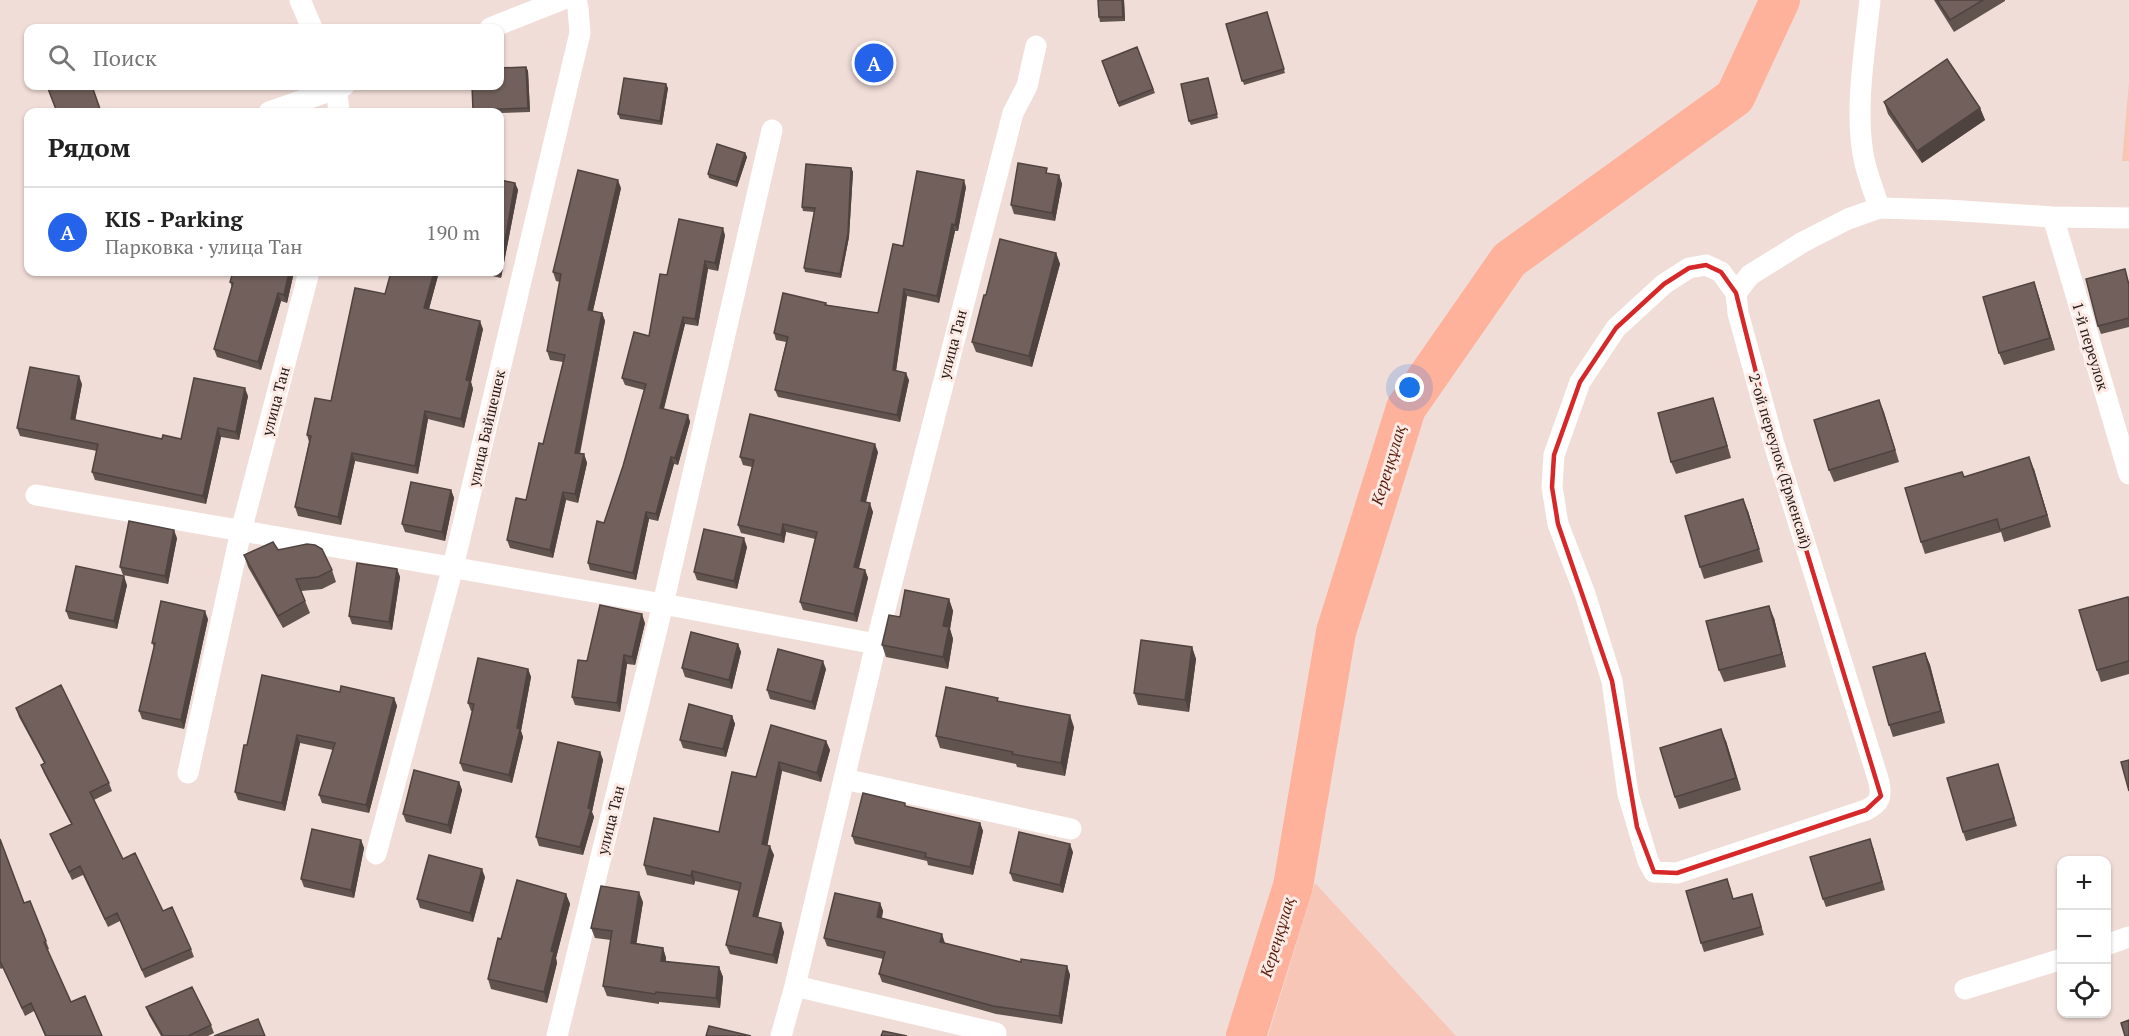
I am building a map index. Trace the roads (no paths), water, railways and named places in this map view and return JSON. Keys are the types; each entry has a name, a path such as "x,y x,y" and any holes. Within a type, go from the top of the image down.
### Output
{"street":[{"path":"300,0 310,24"},
{"path":"500,24 561,0"},
{"name":"улица Байшешек","path":"376,854 453,567 580,33 576,0"},
{"path":"1870,0 1861,99 1862,146 1866,168 1879,208"},
{"name":"улица Тан","path":"781,1036 795,986 876,644 1013,112 1027,86 1036,46"},
{"path":"280,108 328,90"},
{"path":"339,90 339,108"},
{"name":"улица Тан","path":"557,1036 663,604 772,130"},
{"path":"1736,293 1750,275 1803,242 1848,219 1879,208 1947,210 2053,218 2129,218"},
{"name":"1-й переулок","path":"2053,218 2129,474"},
{"name":"2-ой переулок (Ерменсай)","path":"1706,265 1721,272 1736,293 1738,313 1774,444 1881,796 1877,805 1866,810 1677,873 1654,872 1640,838 1628,794 1612,681 1585,594 1558,524 1552,487 1554,455 1580,382 1616,328 1664,284 1689,268 1706,265"},
{"name":"улица Тан","path":"188,773 241,531 308,276"},
{"path":"36,495 663,604 876,644"},
{"path":"844,779 1071,829"},
{"path":"2111,943 2129,937"},
{"path":"1965,989 2057,960"},
{"path":"795,986 996,1033"}],"waterway":[{"name":"Кереңқұлақ","path":"1246,1036 1293,886 1336,632 1406,408 1509,260 1735,97 1780,0"}],"place":[{"name":"KIS - Parking","path":"874,63"}]}
